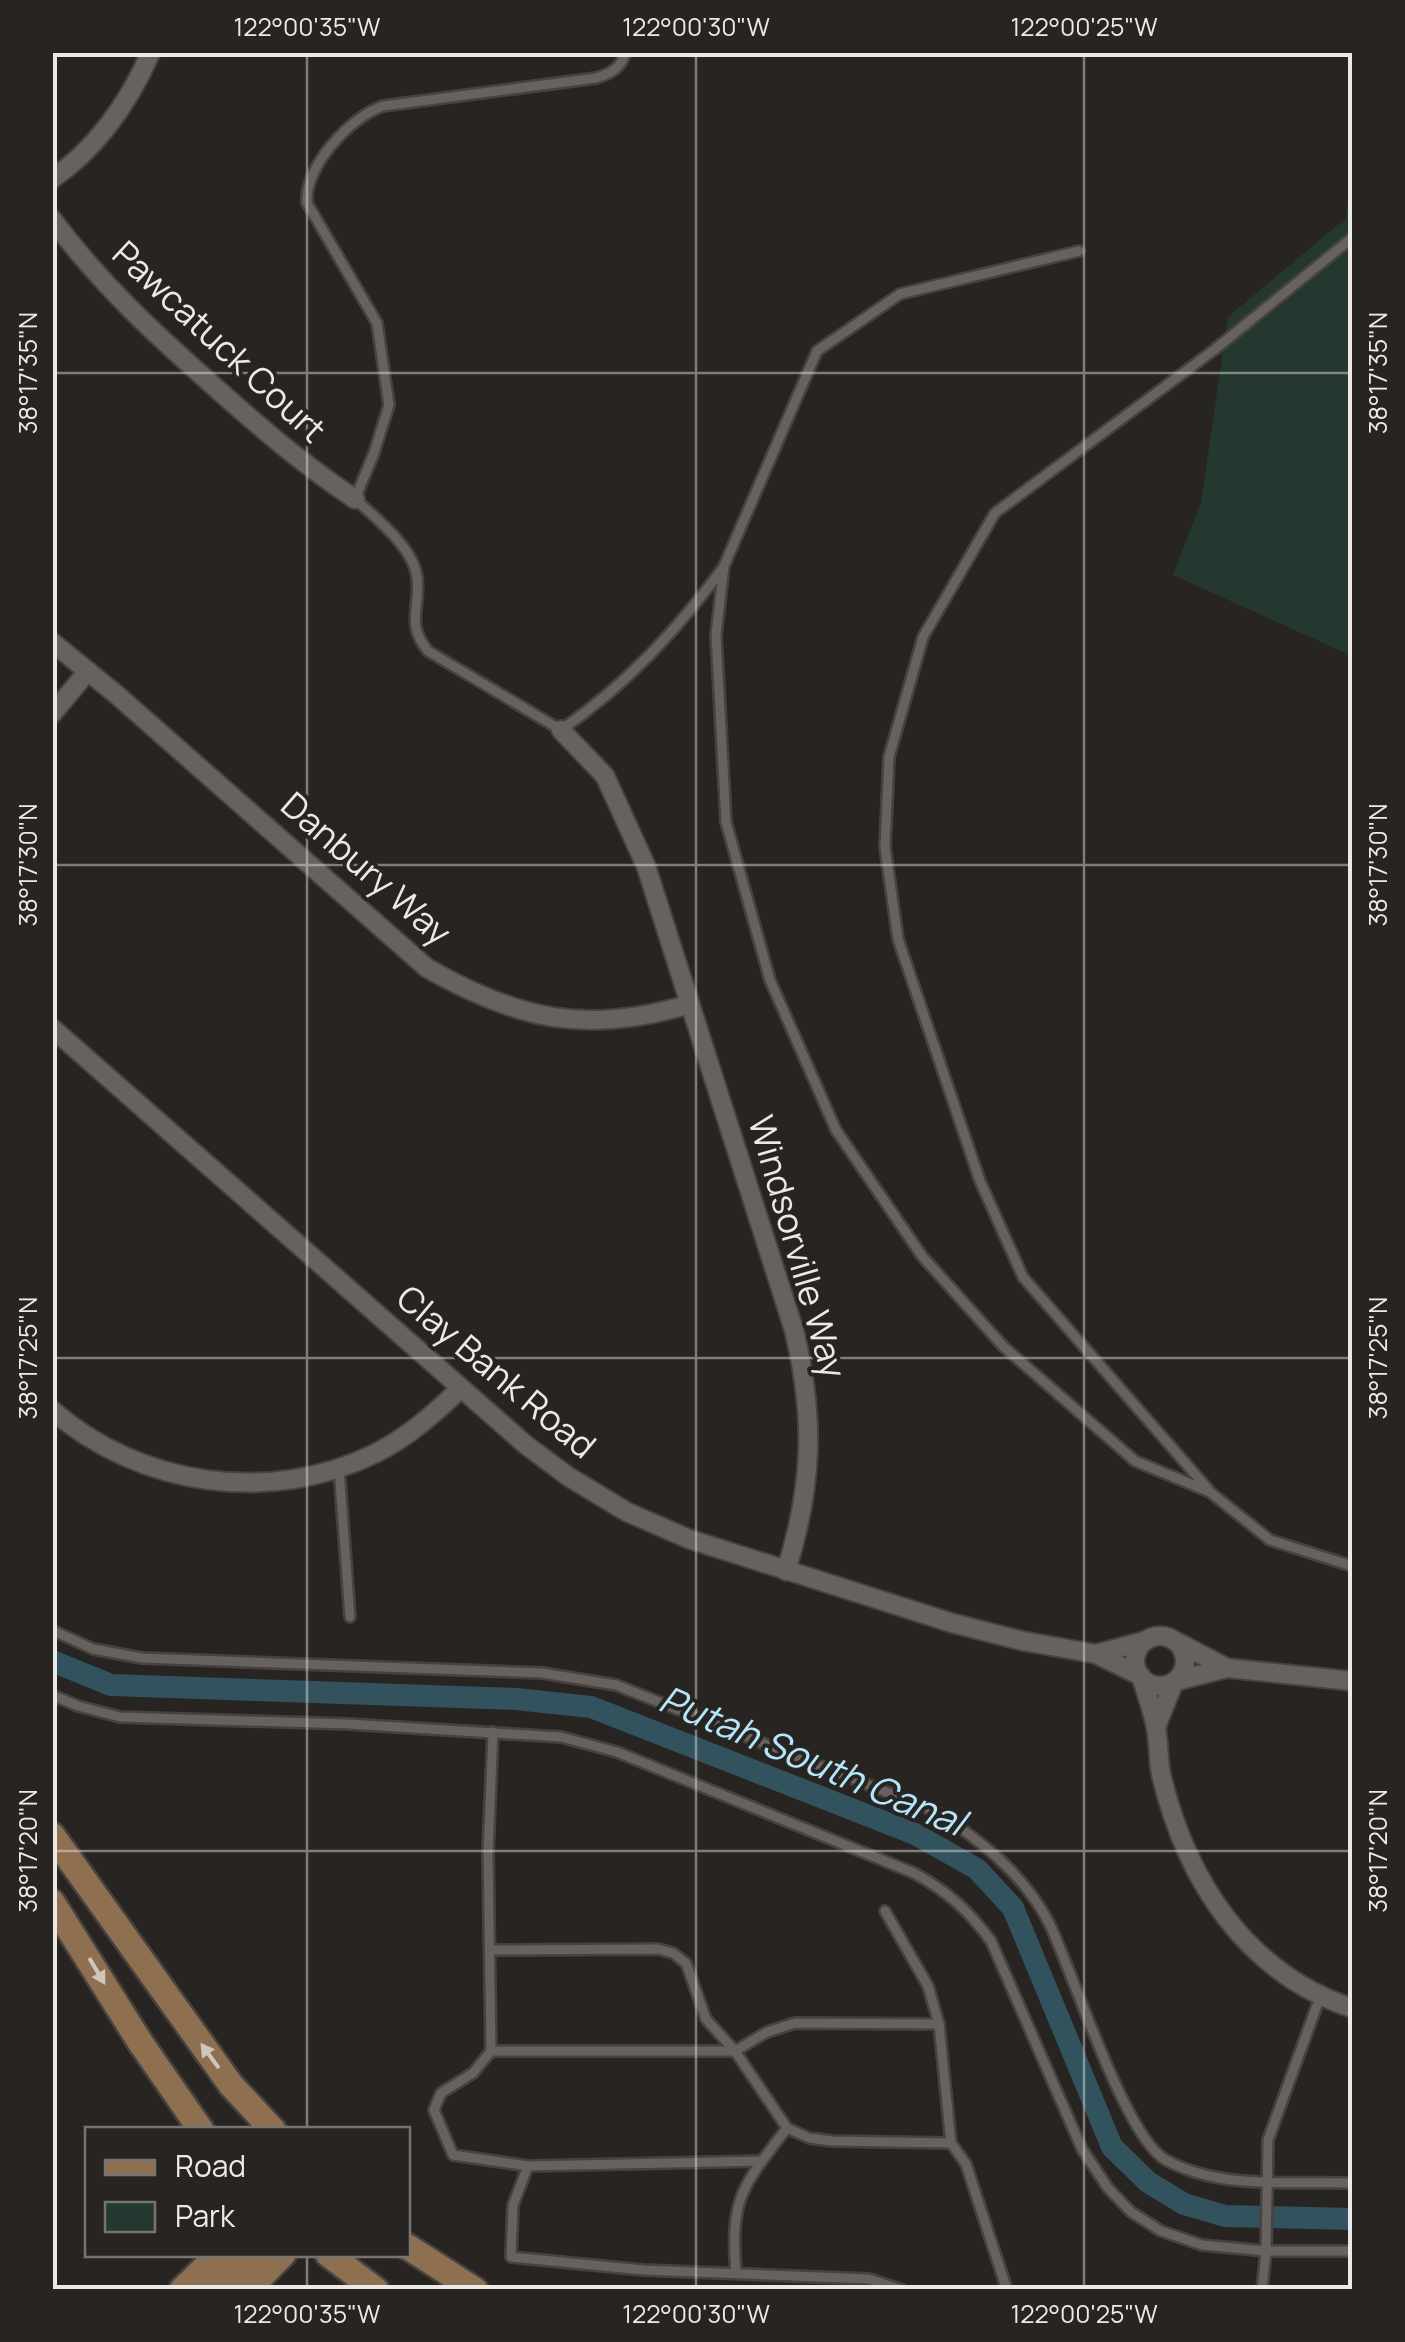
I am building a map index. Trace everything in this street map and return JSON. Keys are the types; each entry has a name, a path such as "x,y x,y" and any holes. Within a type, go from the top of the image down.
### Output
{"main road":[{"path":"52,1835 231,2085 270,2127"},
{"path":"52,1902 199,2127"},
{"path":"410,2247 474,2290"},
{"path":"182,2290 216,2257"},
{"path":"214,2290 247,2257"},
{"path":"248,2290 280,2257"},
{"path":"332,2257 376,2290"}],"street":[{"path":"52,179 104,131 130,96 150,52"},
{"name":"Pawcatuck Court","path":"52,220 90,270 153,332 304,466 354,499"},
{"name":"Danbury Way","path":"52,642 427,968 478,997 536,1015 587,1020 636,1018 690,1004"},
{"path":"52,714 88,671"},
{"name":"Windsorville Way","path":"562,730 604,776 646,866 794,1330 804,1374 809,1461 804,1511 786,1571"},
{"name":"Clay Bank Road","path":"52,1028 461,1388 569,1477 627,1512 689,1540 952,1623 1096,1654 1154,1685 1227,1668 1352,1681"},
{"path":"52,1410 114,1453 166,1472 249,1484 293,1480 376,1453 408,1434 461,1388"},
{"name":"Clay Bank Road","path":"1096,1654 1162,1636 1227,1668"},
{"path":"1145,1641 1136,1656 1156,1727 1160,1772 1177,1826 1212,1898 1244,1943 1284,1975 1320,1997 1352,2008"},
{"path":"1156,1727 1184,1668 1186,1659 1178,1644"}],"lane":[{"path":"626,52 621,65 596,78 383,106 365,112 354,120 311,174 306,188 307,203 377,323 389,405 354,499 391,531 414,568 418,578 414,620 417,638 428,651 562,730 607,698 668,637 724,566 817,351 900,294 1080,252"},
{"path":"1352,238 1214,350 995,512 923,637 889,757 885,847 898,939 980,1181 1024,1276 1210,1492 1270,1540 1352,1566"},
{"path":"724,566 716,634 726,822 770,980 836,1130 922,1256 1004,1347 1135,1461 1210,1492"},
{"path":"338,1468 350,1617"},
{"path":"52,1630 92,1650 142,1658 542,1673 616,1685 936,1812 981,1841 1012,1872 1047,1920 1132,2122 1161,2158 1206,2178 1352,2183"},
{"path":"52,1695 120,1717 561,1738 617,1752 914,1873 946,1890 991,1941 1082,2149 1108,2188 1131,2212 1161,2231 1202,2245 1266,2251 1352,2251"},
{"path":"493,1732 488,1853 491,2051 473,2073 441,2092 434,2110 453,2156 528,2166 762,2161"},
{"path":"884,1911 928,1986 939,2024 951,2143 966,2164 1006,2290"},
{"path":"490,1950 658,1949 673,1953 686,1964 706,2019 735,2052 786,2128 809,2138 832,2141 951,2143"},
{"path":"1262,2290 1268,2140 1320,1997"},
{"path":"491,2051 735,2052 767,2032 795,2024 939,2024"},
{"path":"736,2273 732,2228 740,2194 786,2128"},
{"path":"528,2166 513,2205 512,2257 644,2270 870,2278 902,2290"}],"green space":[{"path":"1352,157 1352,656 1173,575 1201,502 1228,317 1346,218"}],"waterway":[{"name":"Putah South Canal","path":"52,1661 111,1685 516,1699 591,1707 915,1834 977,1869 1013,1908 1112,2147 1148,2182 1184,2204 1225,2216 1352,2219"}]}
